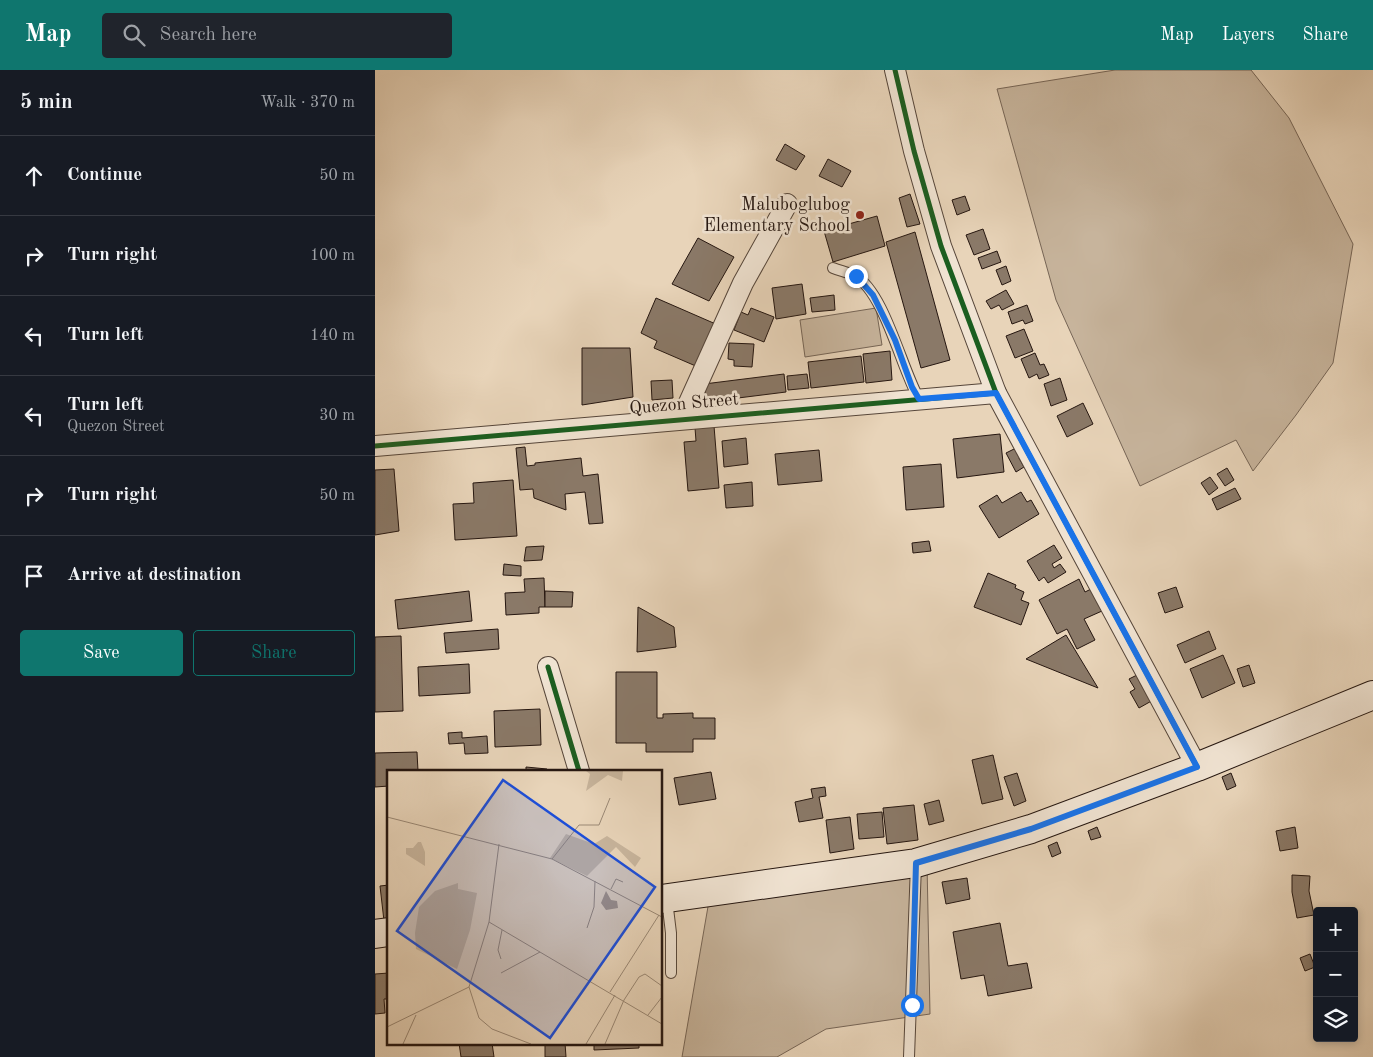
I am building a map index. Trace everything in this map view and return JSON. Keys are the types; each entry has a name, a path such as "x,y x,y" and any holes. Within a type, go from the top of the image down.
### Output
{"main road":[{"path":"664,899 916,863 1031,829 1197,767 1373,695"}],"street":[{"path":"895,70 913,151 941,246 996,393 1197,767"},
{"path":"683,418 743,283 787,204"},
{"name":"Quezon Street","path":"375,446 683,418 996,393"},
{"path":"548,667 579,770"}],"lane":[{"path":"833,268 856,276 873,295 895,340 912,387 919,399"},
{"path":"909,1057 916,863"},
{"path":"664,899 671,933 671,973"}],"shaded area":[{"path":"1115,70 1251,70 1289,118 1353,244 1333,363 1253,471 1236,440 1140,486 1056,300 997,89"},
{"path":"876,308 882,345 805,357 800,320"},
{"path":"927,863 930,1014 826,1029 777,1057 682,1057 710,895"}],"building":[{"path":"785,144 805,156 796,170 776,160"},
{"path":"828,159 851,171 842,187 819,176"},
{"path":"910,194 920,224 907,227 899,198"},
{"path":"965,196 970,210 957,215 952,200"},
{"path":"877,216 885,246 833,262 824,231"},
{"path":"983,229 990,249 974,255 966,235"},
{"path":"915,232 950,360 921,368 886,242"},
{"path":"698,238 734,257 709,301 672,284"},
{"path":"997,251 1001,262 982,269 978,258"},
{"path":"1006,266 1011,281 1002,285 996,270"},
{"path":"802,284 806,314 776,319 772,288"},
{"path":"1006,290 1014,304 1002,310 999,305 991,309 986,301"},
{"path":"834,295 835,310 812,312 810,298"},
{"path":"656,298 718,325 698,367 654,348 657,341 641,333"},
{"path":"1027,305 1033,321 1025,324 1023,320 1012,324 1008,312"},
{"path":"751,308 774,317 764,342 734,330 741,312 748,315"},
{"path":"1024,329 1033,351 1015,358 1006,336"},
{"path":"729,343 754,344 752,367 734,366 734,360 728,359"},
{"path":"582,348 630,348 633,397 582,405"},
{"path":"890,351 892,380 866,383 863,354"},
{"path":"1035,353 1040,365 1044,364 1049,375 1039,379 1037,374 1029,378 1021,359"},
{"path":"861,356 864,382 811,388 808,362"},
{"path":"784,374 786,392 706,402 704,384"},
{"path":"807,374 809,388 788,390 787,376"},
{"path":"1060,378 1067,400 1051,406 1044,384"},
{"path":"672,380 673,398 652,400 651,381"},
{"path":"1083,403 1093,424 1067,437 1057,416"},
{"path":"714,426 719,488 688,491 684,442 696,441 695,428"},
{"path":"1000,434 1004,472 957,478 953,439"},
{"path":"746,438 748,464 724,467 722,441"},
{"path":"1020,446 1024,455 1019,458 1024,467 1016,472 1006,453"},
{"path":"525,447 527,466 535,465 535,463 581,458 583,476 598,474 603,523 589,524 585,492 565,494 566,510 534,498 533,489 520,490 516,448"},
{"path":"819,450 822,481 778,485 775,454"},
{"path":"941,464 944,507 906,510 903,467"},
{"path":"1227,468 1234,480 1225,486 1217,474"},
{"path":"394,469 399,531 375,535 375,470"},
{"path":"1210,477 1218,488 1209,495 1201,483"},
{"path":"513,480 517,536 455,540 453,504 474,503 473,483"},
{"path":"752,482 753,506 726,508 724,485"},
{"path":"1235,488 1241,499 1217,510 1212,499"},
{"path":"1021,492 1027,502 1031,500 1039,514 999,538 979,506 997,495 1002,503"},
{"path":"929,541 931,551 913,553 912,543"},
{"path":"1054,545 1062,558 1052,564 1054,568 1060,564 1066,572 1048,583 1044,577 1039,581 1027,561"},
{"path":"544,546 542,560 524,561 526,547"},
{"path":"504,564 521,566 521,576 503,575"},
{"path":"988,573 1016,585 1015,588 1024,592 1021,600 1029,603 1021,625 974,607"},
{"path":"544,578 545,607 539,607 539,613 506,615 505,593 525,592 524,579"},
{"path":"1079,579 1085,592 1091,589 1102,611 1084,619 1095,640 1077,649 1067,629 1057,634 1039,600"},
{"path":"1176,587 1183,607 1165,613 1158,593"},
{"path":"469,591 472,621 398,629 395,600"},
{"path":"545,591 573,592 572,607 545,607"},
{"path":"638,607 674,627 676,647 637,652"},
{"path":"498,629 499,649 446,653 444,633"},
{"path":"1209,631 1216,649 1185,663 1177,645"},
{"path":"1066,635 1098,688 1026,659"},
{"path":"401,636 403,711 375,712 375,637"},
{"path":"1223,655 1235,683 1202,698 1190,669"},
{"path":"469,664 470,693 419,696 418,667"},
{"path":"1249,665 1255,683 1243,687 1237,669"},
{"path":"616,672 657,672 657,718 663,718 663,714 693,713 693,718 715,718 715,739 693,739 693,752 646,752 646,743 616,743"},
{"path":"1137,675 1155,699 1139,708 1130,692 1135,689 1129,679"},
{"path":"540,709 541,745 495,747 494,711"},
{"path":"462,732 462,738 487,736 488,753 465,754 464,743 449,744 448,733"},
{"path":"417,752 418,770 387,770 387,786 375,787 375,753"},
{"path":"993,755 1003,799 982,804 972,760"},
{"path":"526,767 547,769 547,770 526,770"},
{"path":"711,772 716,799 679,805 674,778"},
{"path":"1017,773 1026,801 1014,806 1004,777"},
{"path":"1231,773 1236,786 1227,790 1222,777"},
{"path":"825,787 826,796 819,797 823,818 799,822 795,802 813,798 811,789"},
{"path":"939,800 944,821 929,825 924,804"},
{"path":"914,805 918,840 887,844 883,808"},
{"path":"882,812 884,837 859,839 857,814"},
{"path":"850,817 854,849 830,853 826,820"},
{"path":"1097,827 1101,837 1091,840 1088,831"},
{"path":"1295,827 1298,848 1280,851 1276,831"},
{"path":"1057,842 1061,853 1052,857 1048,846"},
{"path":"1292,875 1310,876 1309,891 1313,915 1297,918 1292,892"},
{"path":"967,878 970,899 946,904 942,882"},
{"path":"387,885 387,920 384,921 380,886"},
{"path":"1000,923 1008,966 1027,963 1032,988 988,996 984,975 961,979 953,932"},
{"path":"1310,954 1313,968 1305,971 1300,958"},
{"path":"387,973 387,999 384,999 385,1013 375,1014 375,974"},
{"path":"459,1044 492,1044 494,1057 461,1057"},
{"path":"545,1044 565,1044 566,1057 545,1057"},
{"path":"594,1044 639,1044 639,1048 594,1050"}],"cycle path":[{"path":"895,70 914,151 941,246 996,393 1197,767"},
{"path":"375,446 996,393"},
{"path":"548,667 579,770"}],"place":[{"name":"Maluboglubog Elementary School","path":"860,215"}],"route":[{"path":"856,276 873,295 895,340 912,387 919,399 996,393 1197,767 1031,829 916,863 912,1005"}]}
